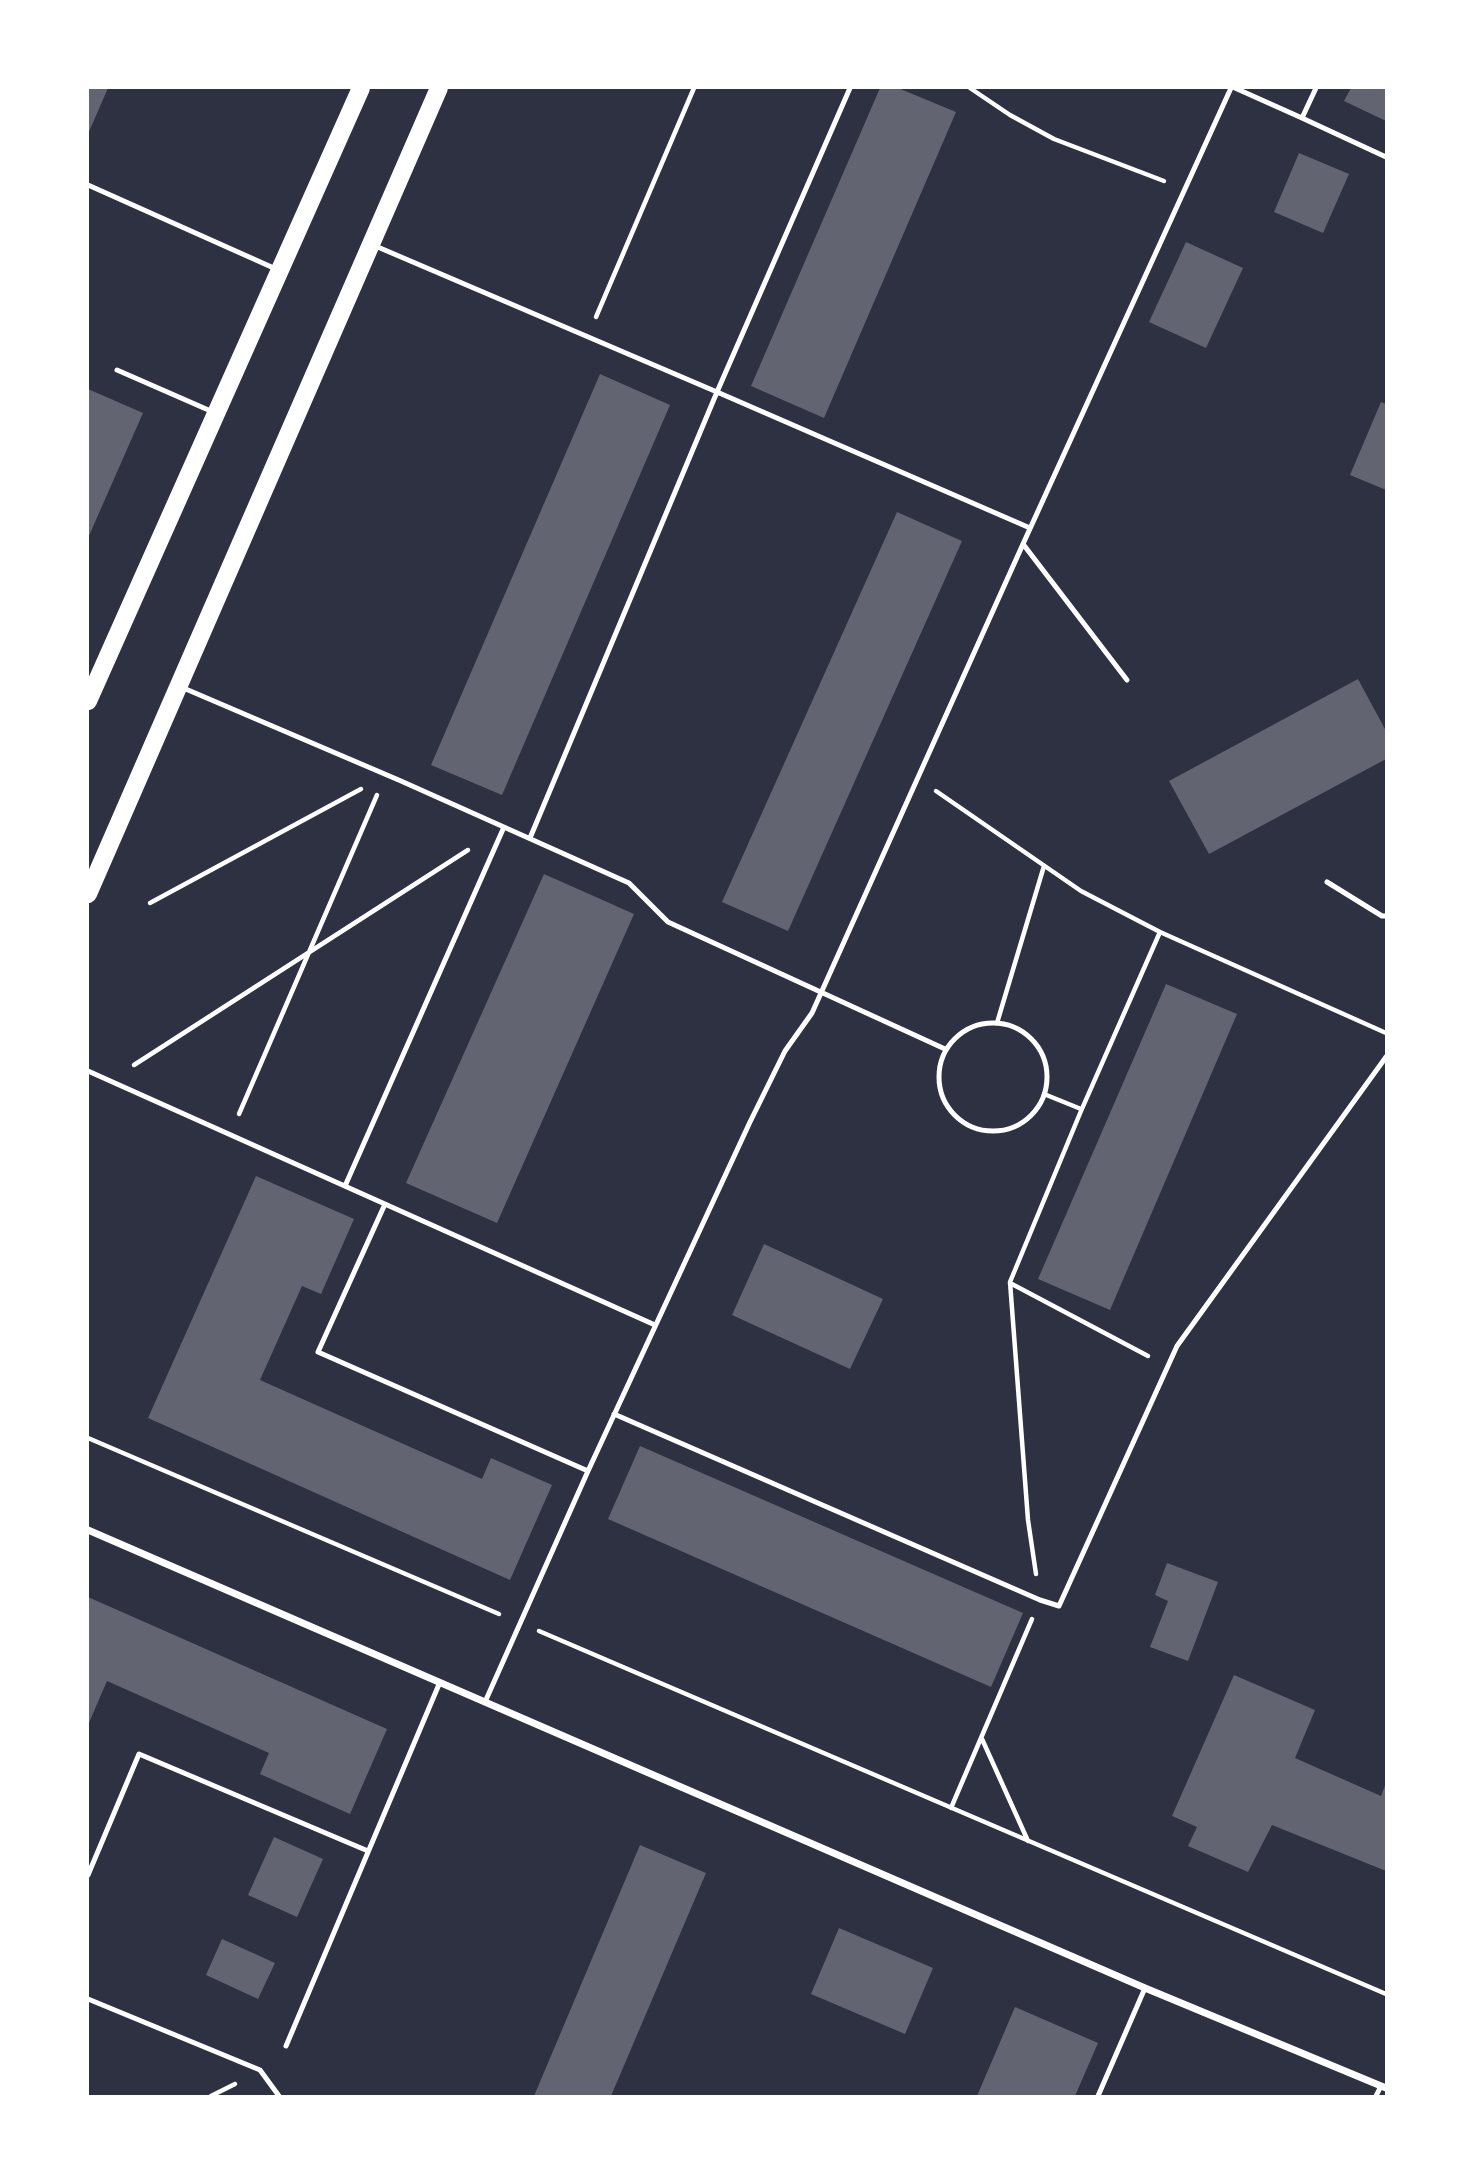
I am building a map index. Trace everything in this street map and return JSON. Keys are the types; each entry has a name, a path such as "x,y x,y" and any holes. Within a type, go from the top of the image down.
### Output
{"main road":[{"path":"89,692 361,88"},
{"path":"88,894 439,88"}],"street":[{"path":"88,1530 1145,1988 1384,2087"}],"lane":[{"path":"530,838 717,393 850,88"},
{"path":"485,1702 655,1325 785,1051 812,1013 822,992 1030,528 1233,88 1387,157"},
{"path":"1302,118 1316,88"},
{"path":"88,185 279,270"},
{"path":"371,244 1030,528"},
{"path":"117,370 216,413"},
{"path":"1023,544 1127,680"},
{"path":"178,686 629,883 668,922 945,1049"},
{"path":"345,1186 504,827"},
{"path":"1327,882 1382,916 1387,916"},
{"path":"982,1023 1012,1026 1026,1034 1037,1045 1047,1074 1040,1105 1029,1118 998,1132 980,1131 965,1124 951,1114 942,1099 938,1083 939,1066 945,1049 955,1037 982,1023"},
{"path":"614,1414 1059,1606 1177,1346 1387,1056"},
{"path":"88,1071 655,1325"},
{"path":"384,1204 318,1352 588,1471"},
{"path":"286,2046 440,1682"},
{"path":"88,1875 139,1754 368,1851"},
{"path":"1098,2096 1145,1988"},
{"path":"88,1999 260,2070 279,2096"},
{"path":"1376,2096 1384,2087"}],"path":[{"path":"587,337 694,88"},
{"path":"970,88 1010,115 1054,139 1155,178 1186,187"},
{"path":"150,903 386,775"},
{"path":"230,1135 386,775"},
{"path":"918,778 1081,891 1160,932 1387,1034"},
{"path":"109,1081 504,827"},
{"path":"997,1023 1044,866"},
{"path":"951,1808 1040,1600 1028,1520 1010,1282 1081,1110 1160,932"},
{"path":"1044,1094 1081,1110"},
{"path":"1010,1282 1167,1367"},
{"path":"88,1438 1387,1994"},
{"path":"982,1738 1028,1841"}],"building":[{"path":"88,88 108,88 88,134"},
{"path":"880,88 898,88 956,112 824,418 751,386"},
{"path":"1351,88 1386,88 1386,121 1344,101"},
{"path":"1299,153 1349,174 1323,233 1274,212"},
{"path":"1186,242 1243,268 1206,348 1149,322"},
{"path":"600,374 670,405 502,795 431,765"},
{"path":"88,389 143,413 88,538"},
{"path":"1381,402 1386,404 1386,490 1350,475"},
{"path":"897,512 962,541 788,931 722,902"},
{"path":"1358,679 1386,731 1386,759 1209,854 1169,781"},
{"path":"544,874 634,914 497,1223 406,1183"},
{"path":"1166,984 1237,1014 1110,1310 1038,1279"},
{"path":"256,1176 354,1219 321,1294 302,1286 260,1380 482,1479 491,1458 552,1485 510,1580 148,1418"},
{"path":"764,1244 883,1299 850,1369 732,1315"},
{"path":"640,1446 1023,1613 991,1687 608,1519"},
{"path":"1167,1563 1218,1582 1188,1661 1150,1647 1168,1601 1155,1595"},
{"path":"88,1597 387,1729 350,1814 260,1774 269,1753 107,1681 88,1725"},
{"path":"1234,1675 1315,1710 1295,1758 1381,1796 1386,1783 1386,1871 1272,1825 1248,1872 1188,1846 1197,1827 1172,1816"},
{"path":"274,1837 323,1859 297,1917 248,1895"},
{"path":"640,1845 706,1873 611,2096 534,2096"},
{"path":"839,1928 933,1968 905,2034 811,1994"},
{"path":"222,1939 275,1963 258,1999 206,1975"},
{"path":"1015,2007 1098,2043 1075,2096 977,2096"}]}
